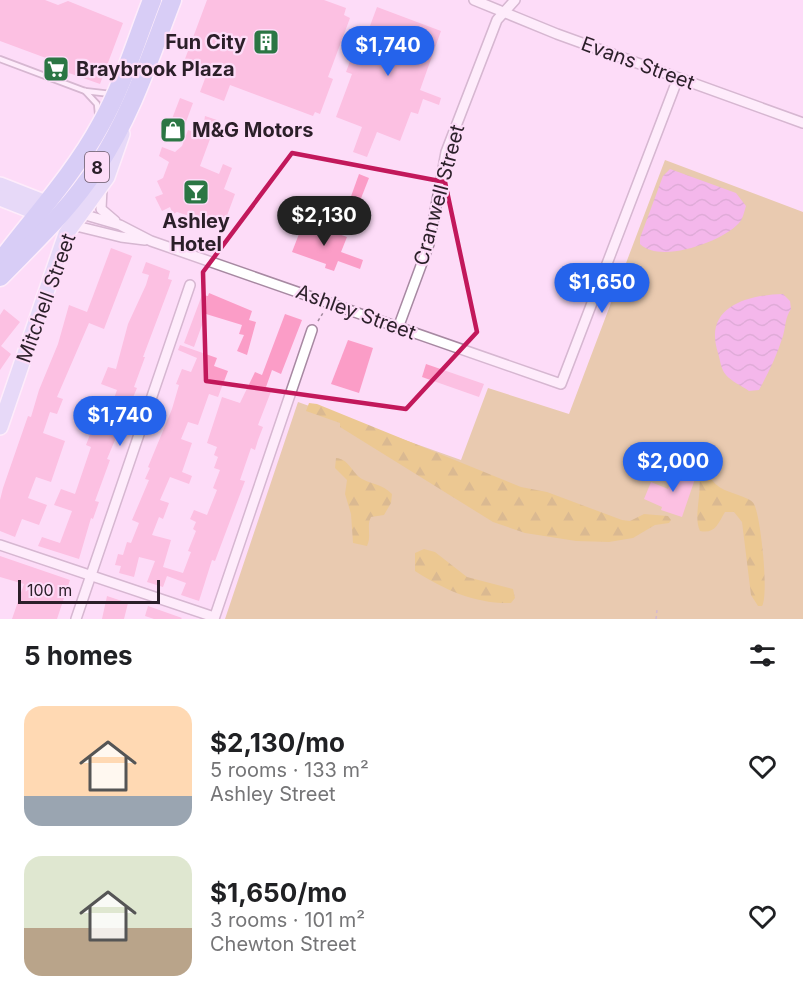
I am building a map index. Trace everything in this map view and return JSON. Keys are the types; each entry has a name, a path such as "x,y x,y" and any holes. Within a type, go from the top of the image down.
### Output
{"highway":[{"name":"8","path":"0,262 98,130 118,89 152,0"},
{"name":"8","path":"0,277 69,217 130,109 172,0"},
{"name":"Ashley Street","path":"42,208 69,217"}],"main road":[{"name":"Mitchell Street","path":"0,428 58,258 69,217 102,185 114,161 130,109"},
{"name":"Ashley Street","path":"0,185 42,208"},
{"name":"Ashley Street","path":"0,198 42,208"}],"street":[{"name":"Evans Street","path":"474,0 557,34 803,123"},
{"name":"Cranwell Street","path":"398,328 432,234 446,152 497,20 515,0"},
{"name":"Ashley Street","path":"69,217 124,227 151,240 561,384 678,78"},
{"path":"102,185 101,209 124,227"},
{"name":"Ashley Street","path":"69,217 121,237 151,240"},
{"path":"76,619 190,285"},
{"path":"0,545 214,618 312,330"}],"lane":[{"path":"0,59 85,92 108,94 118,89"},
{"path":"85,92 97,104 98,130"}],"path":[{"path":"312,330 328,302"},
{"path":"656,619 657,610"}],"highlighted area":[{"path":"292,153 445,182 477,332 406,409 206,381 203,272"}],"shaded area":[{"path":"665,160 803,212 803,619 225,619 298,402 461,460 488,388 569,414"}],"green space":[{"path":"309,403 317,404 521,487 547,492 622,520 630,521 644,514 668,516 671,520 669,523 655,525 633,538 609,542 576,541 525,533 493,522 340,427 340,423 306,411"},
{"path":"684,449 698,458 718,486 754,504 763,556 765,588 762,606 758,606 751,595 742,522 734,512 725,512 713,529 700,531 697,515 700,487 697,472 692,466 676,457 678,450"},
{"path":"336,458 344,461 362,479 381,486 392,494 391,503 384,515 371,517 367,546 353,543 351,514 345,494 347,480 335,468"},
{"path":"424,549 435,552 467,577 513,589 515,598 511,603 485,601 438,584 415,571 415,553"}],"water":[{"path":"670,169 736,193 746,206 740,221 719,237 691,248 662,252 649,250 640,244 640,238 663,176"},
{"path":"783,294 790,301 791,309 781,343 759,390 749,391 726,375 723,370 715,337 717,325 722,314 743,301"}],"building":[{"path":"0,0 45,0 58,5 68,1 123,23 100,84 52,67 54,61 0,41"},
{"name":"Fun City","path":"207,0 324,0 346,8 344,15 350,18 328,77 333,79 320,114 315,112 313,116 230,85 224,101 200,92 206,76 182,67"},
{"path":"377,7 441,31 420,90 441,98 439,105 423,99 418,114 411,112 400,141 377,132 367,157 353,152 362,127 336,117 352,74 346,72 361,31 367,34"},
{"path":"180,98 193,103 183,130 170,124"},
{"name":"Ashley Hotel","path":"205,116 217,120 200,166 219,174 223,164 232,168 224,189 235,194 225,221 211,216 208,223 188,219 189,216 177,212 173,214 170,207 162,211 155,197 163,194 157,181 163,178 169,162 159,156 162,147 175,152 182,146 188,130 202,135"},
{"path":"359,174 369,178 358,206 349,202"},
{"path":"304,221 347,237 341,252 363,260 360,269 338,261 334,271 325,268 326,264 292,252"},
{"path":"111,248 132,256 104,329 89,323 57,397 63,399 57,414 50,412 43,433 65,441 51,482 36,477 28,498 47,505 39,525 22,519 15,537 0,531 0,500 3,488 28,416 31,417 39,390 58,344 69,305 87,312"},
{"path":"146,262 170,271 168,279 172,280 143,357 145,357 134,387 137,388 107,459 110,460 95,501 99,502 93,519 91,518 79,559 38,546 42,537 60,543 72,511 54,505 61,489 75,494 91,447 86,445 94,424 101,409 109,412 117,390 101,384 108,367 116,369 128,324 149,275 142,273"},
{"path":"209,293 252,311 249,320 256,322 247,355 237,351 244,335 239,334 242,325 206,314 194,347 184,343 202,295 208,296"},
{"path":"4,309 20,322 1,346 11,354 0,370 0,315"},
{"path":"285,314 302,320 281,374 272,370 266,387 272,389 258,425 263,427 255,450 251,448 240,480 245,481 215,561 212,560 199,601 181,595 186,583 167,576 163,587 147,582 155,561 139,557 134,577 119,573 121,566 115,565 118,554 123,555 127,542 131,543 139,523 132,520 149,480 145,479 150,468 148,467 172,409 179,385 176,384 182,369 191,372 197,358 178,350 180,345 217,358 214,366 228,371 218,397 209,394 198,425 188,422 181,439 192,443 182,472 192,476 189,484 170,477 160,500 169,503 163,519 159,517 152,535 171,540 163,567 183,573 196,531 193,529 196,522 190,519 194,510 207,515 217,490 213,488 220,470 214,468 218,457 214,455 217,447 207,443 222,397 240,403 255,372 262,375"},
{"path":"348,340 373,348 359,393 331,384"},
{"path":"426,364 484,384 479,397 422,377"},
{"path":"675,468 696,476 682,517 661,510 662,507 644,499 651,482 668,489"},
{"path":"0,556 70,580 57,619 12,619 24,584 0,577"},
{"path":"107,596 128,603 124,619 102,619"},
{"path":"148,606 182,618 154,619 145,616"}],"place":[{"name":"Fun City","path":"266,42"},
{"name":"Braybrook Plaza","path":"56,69"},
{"name":"M&G Motors","path":"173,130"},
{"name":"Ashley Hotel","path":"196,192"}]}
